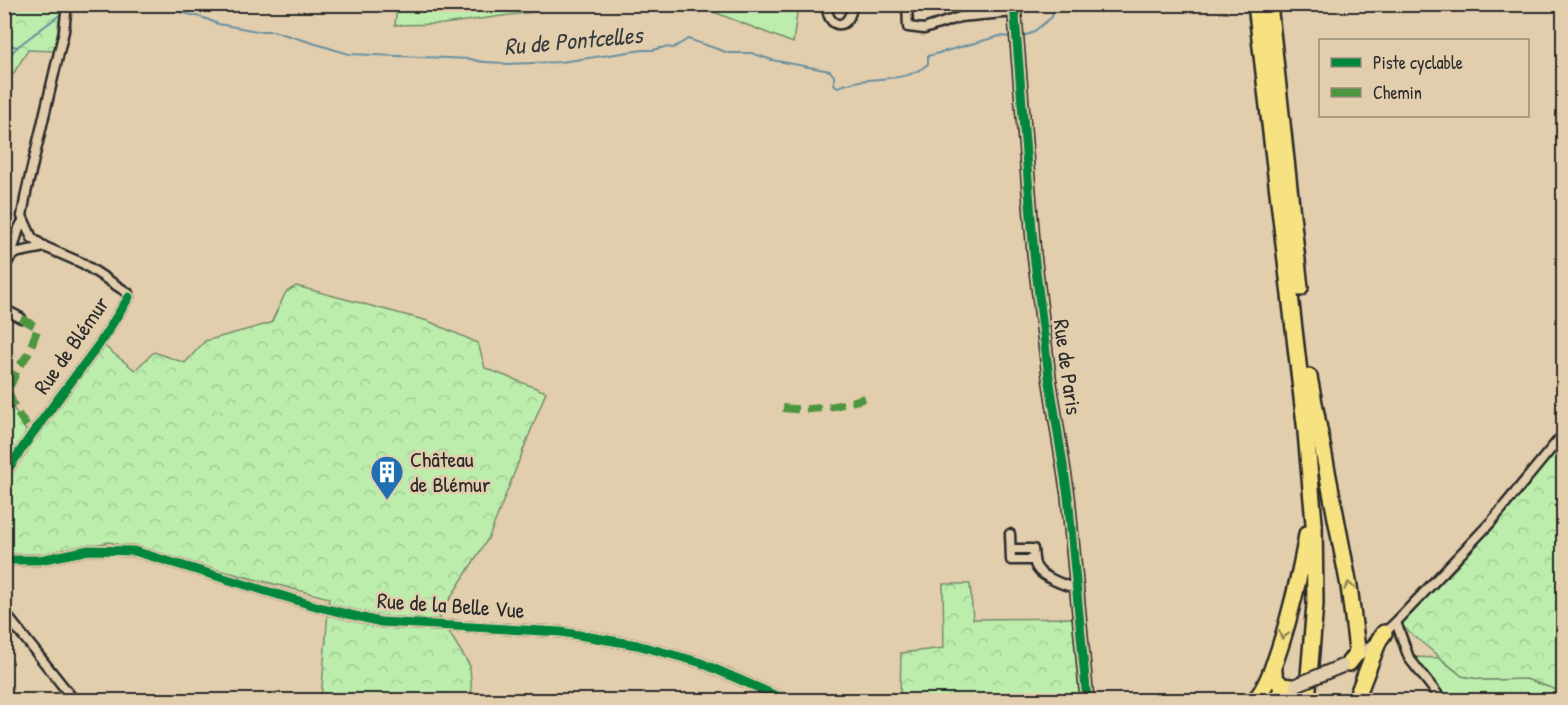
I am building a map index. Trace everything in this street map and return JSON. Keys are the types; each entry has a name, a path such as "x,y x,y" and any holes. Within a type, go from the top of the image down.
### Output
{"highway":[{"path":"1256,4 1306,432 1314,523 1315,604 1307,700"},
{"path":"1269,4 1309,377 1324,544 1323,619 1317,700"},
{"path":"1309,377 1349,586 1357,649 1356,654 1346,664 1359,679 1360,687 1357,697"},
{"path":"1256,700 1264,690 1274,664 1304,558 1306,432"},
{"path":"1352,614 1359,629 1366,634 1377,634 1389,628"},
{"path":"1357,697 1379,640 1389,628"},
{"path":"1274,664 1276,680 1287,690"}],"street":[{"path":"827,4 830,19 840,24 850,19 852,4"},
{"path":"907,4 908,27 924,29 960,17 1014,8"},
{"path":"4,268 11,256 23,221 26,193 68,7"},
{"name":"Rue de Paris","path":"1014,8 1034,254 1049,377 1068,496 1087,700"},
{"name":"Rue de Blémur","path":"4,475 100,343 129,297 128,293 82,263 45,247 32,238 23,221"},
{"path":"11,256 45,247"},
{"path":"4,309 21,318"},
{"path":"1256,700 1287,690 1346,664 1389,628 1491,522 1563,433"},
{"path":"1011,534 1011,560 1034,560 1039,572 1065,586 1076,588"},
{"name":"Rue de la Belle Vue","path":"4,560 40,560 89,550 134,551 319,607 380,622 561,632 638,645 699,662 786,700"},
{"path":"4,612 74,700"},
{"path":"1389,628 1442,700"}],"green space":[{"path":"5,4 61,5 55,51 28,50 5,87"},
{"path":"397,4 585,5 443,24 395,25"},
{"path":"696,5 798,5 793,43"},
{"path":"296,286 428,321 478,343 485,368 546,392 489,537 439,616 470,666 472,700 321,700 329,598 109,542 45,555 5,555 4,403 11,403 27,433 34,438 104,346 135,370 154,352 185,363 205,341 271,323 286,292"},
{"path":"1563,436 1563,692 1526,679 1485,680 1462,676 1400,624 1458,566"},
{"path":"943,584 970,584 973,619 1075,618 1081,700 900,700 901,653 944,648"},
{"path":"1413,657 1439,658 1462,676 1485,680 1526,679 1563,692 1563,700 1451,700 1437,689"}],"waterway":[{"name":"Ru de Pontcelles","path":"149,4 204,18 218,24 257,31 273,31 349,54 471,59 505,64 561,62 665,47 673,48 688,39 729,53 751,53 772,60 830,71 837,87 860,81 904,76 928,64 928,56 1000,36 1012,37"},
{"name":"Ru de Pontcelles","path":"1023,36 1032,33 1052,17 1054,4"},
{"name":"Ru de Pontcelles","path":"4,43 17,47 61,14"},
{"name":"Ru de Pontcelles","path":"4,58 17,47"}],"marked path":[{"path":"21,318 38,328 28,354 17,370 8,391 16,411 32,434"},
{"path":"783,408 825,408 865,398"}],"cycle path":[{"path":"1014,4 1034,254 1049,377 1068,496 1087,700"},
{"path":"4,475 100,343 129,297"},
{"path":"4,560 40,560 89,550 134,551 319,607 380,622 561,632 637,645 699,662 786,700"}],"place":[{"name":"Château de Blémur","path":"387,501"}]}
